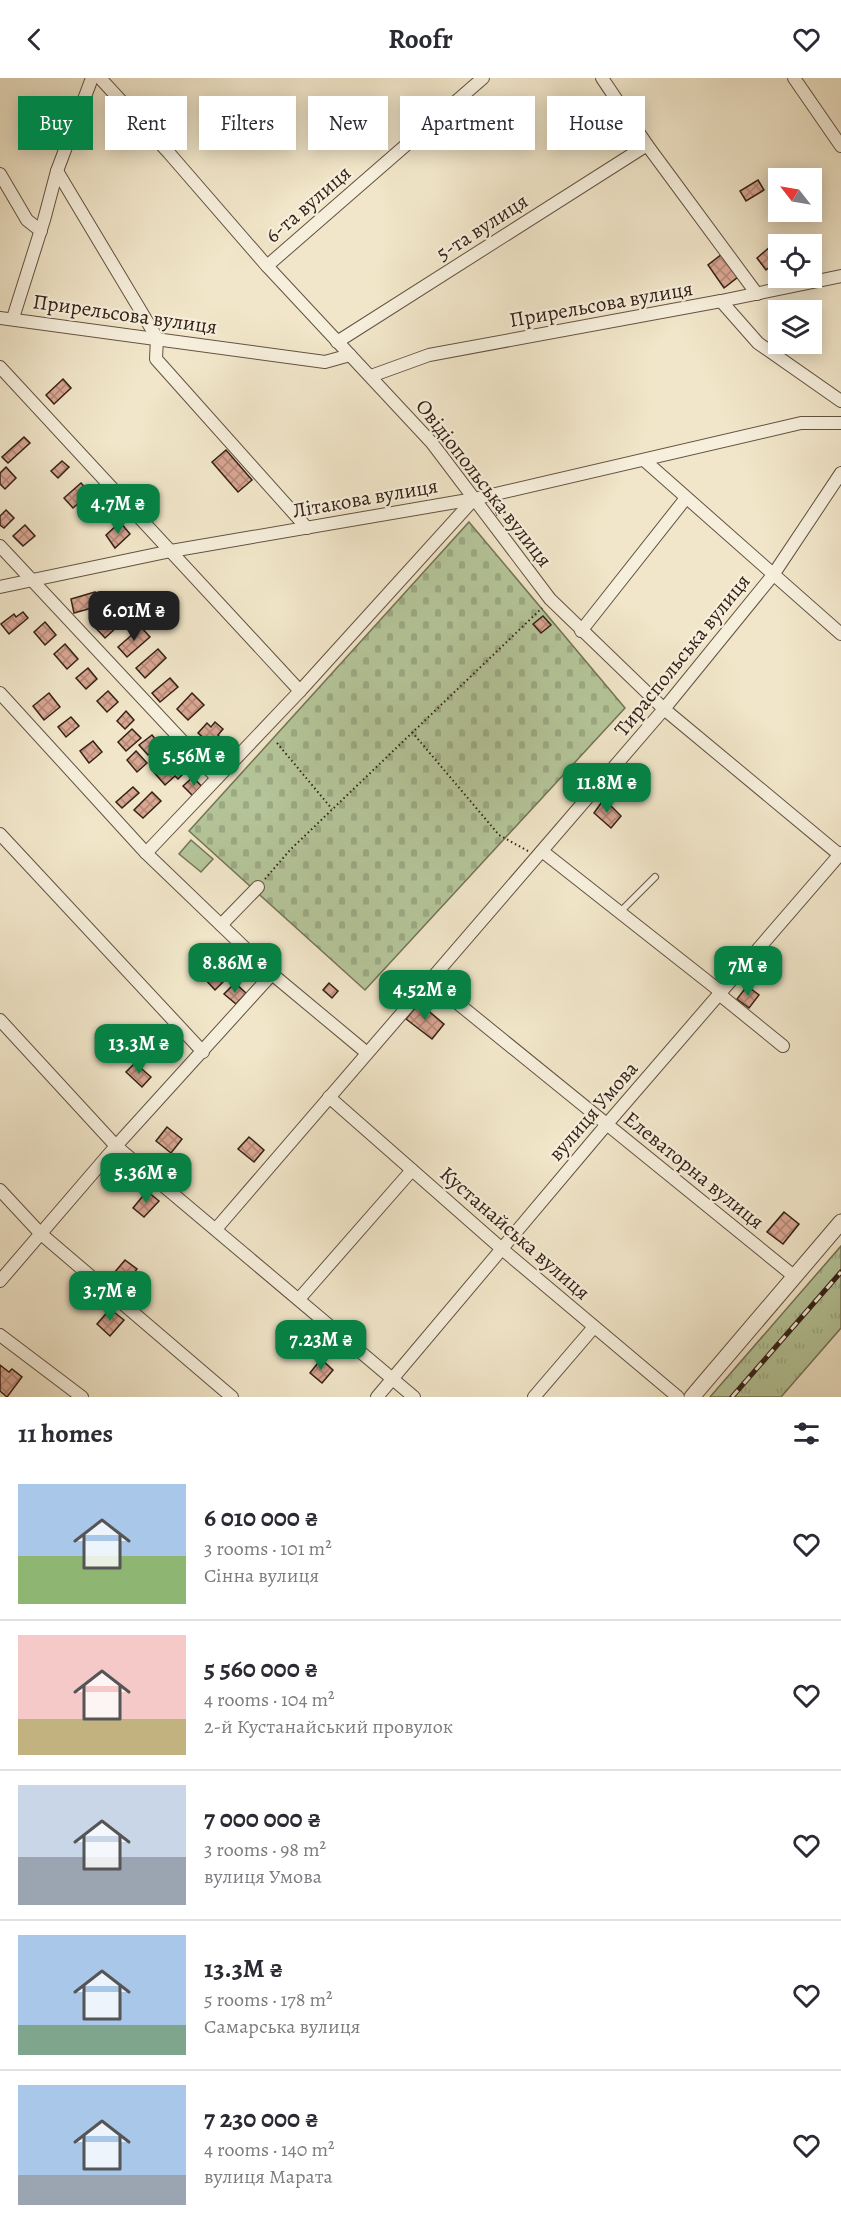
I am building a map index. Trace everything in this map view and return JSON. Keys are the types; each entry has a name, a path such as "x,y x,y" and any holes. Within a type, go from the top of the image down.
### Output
{"street":[{"path":"13,318 41,231 57,171 92,78"},
{"name":"Овідіопольська вулиця","path":"100,78 267,266 432,443 550,599 664,709 841,855"},
{"name":"6-та вулиця","path":"267,266 483,78"},
{"path":"602,78 647,145 757,294"},
{"path":"794,78 841,146"},
{"name":"5-та вулиця","path":"337,342 647,145"},
{"path":"57,171 157,338 156,360 307,528"},
{"path":"0,174 27,219 41,231"},
{"name":"Прирельсова вулиця","path":"371,376 429,355 721,301 841,276"},
{"path":"721,301 758,344 841,400"},
{"name":"Прирельсова вулиця","path":"0,318 326,362 350,355"},
{"path":"0,368 300,691"},
{"name":"Літакова вулиця","path":"0,587 171,551 474,499 801,423 841,423"},
{"path":"644,460 841,634"},
{"name":"Тираспольська вулиця","path":"216,1229 664,709 773,575 841,473"},
{"path":"581,631 686,498"},
{"path":"146,854 300,691 474,499"},
{"path":"0,546 217,778"},
{"path":"0,693 146,854 272,974 367,1053"},
{"path":"0,834 203,1052"},
{"path":"540,854 620,912 783,1046"},
{"name":"вулиця Умова","path":"376,1397 607,1124 841,855"},
{"path":"221,925 258,887"},
{"path":"0,1281 116,1146 272,974"},
{"name":"Елеваторна вулиця","path":"429,980 795,1277"},
{"path":"0,1020 116,1146 414,1397"},
{"name":"Кустанайська вулиця","path":"329,1097 502,1249 678,1397"},
{"path":"299,1299 412,1170"},
{"path":"0,1190 40,1233 232,1397"},
{"path":"692,1397 841,1222"},
{"path":"534,1397 594,1327"},
{"path":"0,1335 82,1397"}],"lane":[{"path":"620,912 655,877"}],"path":[{"path":"258,887 290,850 550,599"},
{"path":"412,732 499,835 540,854"},
{"path":"277,743 332,809"}],"green space":[{"path":"469,522 625,708 365,990 189,831"},
{"path":"191,840 213,859 201,872 179,854"},
{"path":"841,1246 841,1328 781,1397 710,1397"}],"building":[{"path":"758,180 764,190 746,201 740,191"},
{"path":"768,249 768,268 766,270 757,258"},
{"path":"722,254 738,277 724,288 708,265"},
{"path":"63,379 71,388 54,404 46,395"},
{"path":"24,437 30,443 8,463 2,457"},
{"path":"226,450 252,480 238,492 212,462"},
{"path":"62,461 69,467 58,478 51,471"},
{"path":"6,467 16,478 5,489 0,484 0,473"},
{"path":"81,483 90,493 73,508 64,498"},
{"path":"500,498 505,512 497,515 492,502"},
{"path":"6,510 14,518 4,528 0,525 0,516"},
{"path":"120,522 130,534 115,548 106,535"},
{"path":"25,525 35,536 23,546 13,536"},
{"path":"95,592 99,606 74,613 71,599"},
{"path":"23,612 28,618 9,634 1,624 14,614 16,617"},
{"path":"106,615 117,627 105,638 94,626"},
{"path":"543,616 551,625 541,633 533,624"},
{"path":"45,622 56,635 45,645 34,632"},
{"path":"141,627 150,637 127,657 118,647"},
{"path":"65,644 78,659 67,669 54,654"},
{"path":"158,649 166,658 145,678 136,668"},
{"path":"88,668 97,679 86,689 76,678"},
{"path":"170,678 178,687 160,702 152,693"},
{"path":"108,691 118,702 107,712 97,701"},
{"path":"49,693 60,707 44,720 33,706"},
{"path":"192,693 204,705 188,720 177,709"},
{"path":"126,711 134,720 125,729 117,721"},
{"path":"71,717 79,726 66,737 58,727"},
{"path":"215,722 223,729 218,735 223,741 215,749 198,733 207,723 211,727"},
{"path":"132,729 141,738 126,751 118,742"},
{"path":"152,735 160,745 148,755 139,745"},
{"path":"93,741 102,752 89,763 80,751"},
{"path":"136,751 147,763 137,772 127,760"},
{"path":"169,754 185,772 178,779 175,776 165,785 151,769"},
{"path":"193,777 204,789 195,798 183,786"},
{"path":"133,787 139,793 122,808 116,802"},
{"path":"152,792 161,801 143,818 134,810"},
{"path":"604,799 621,816 611,828 594,813"},
{"path":"215,965 227,978 215,990 202,976"},
{"path":"235,983 246,993 236,1004 224,994"},
{"path":"329,983 338,991 332,998 323,990"},
{"path":"747,986 759,995 749,1008 737,999"},
{"path":"419,1003 444,1024 432,1039 406,1019"},
{"path":"135,1063 151,1077 142,1087 126,1072"},
{"path":"167,1127 182,1139 171,1153 156,1141"},
{"path":"249,1137 264,1150 254,1162 238,1149"},
{"path":"147,1191 159,1201 144,1217 133,1208"},
{"path":"784,1212 799,1224 783,1244 767,1232"},
{"path":"125,1260 137,1269 126,1283 114,1273"},
{"path":"110,1309 124,1320 110,1336 97,1324"},
{"path":"321,1359 333,1370 322,1383 310,1373"},
{"path":"0,1365 9,1372 12,1369 22,1377 7,1397 0,1391"}],"railway":[{"path":"732,1397 841,1272"}]}
